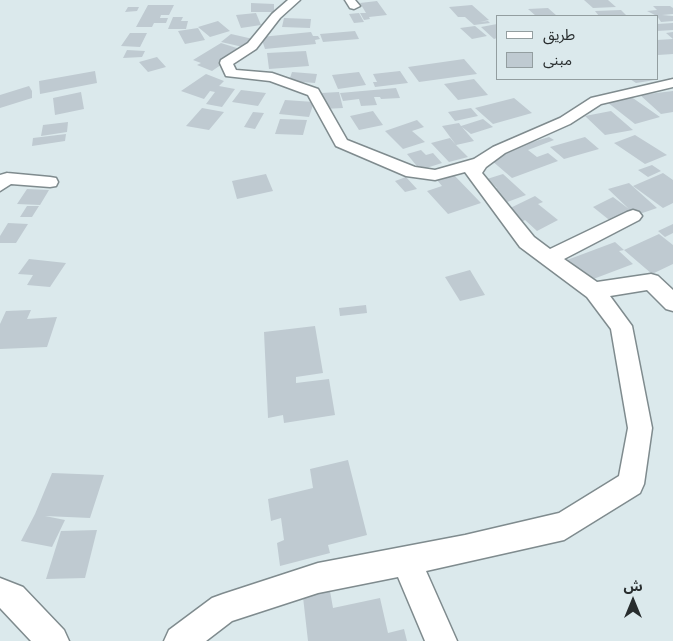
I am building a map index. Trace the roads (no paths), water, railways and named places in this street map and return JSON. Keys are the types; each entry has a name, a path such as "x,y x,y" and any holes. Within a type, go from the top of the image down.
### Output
{"street":[{"path":"296,0 276,16 252,46 226,63 230,73 272,77 313,92 341,143 412,172 435,175 480,163 499,150 565,121 596,101 673,83"},
{"path":"180,641 223,609 318,578 406,561 564,526 631,484 640,428 621,326 594,291 527,242 473,173 480,163"},
{"path":"0,185 7,178 50,182"},
{"path":"549,258 634,216"},
{"path":"594,291 652,282 673,303"},
{"path":"406,561 441,641"},
{"path":"0,593 12,598 53,641"}]}
